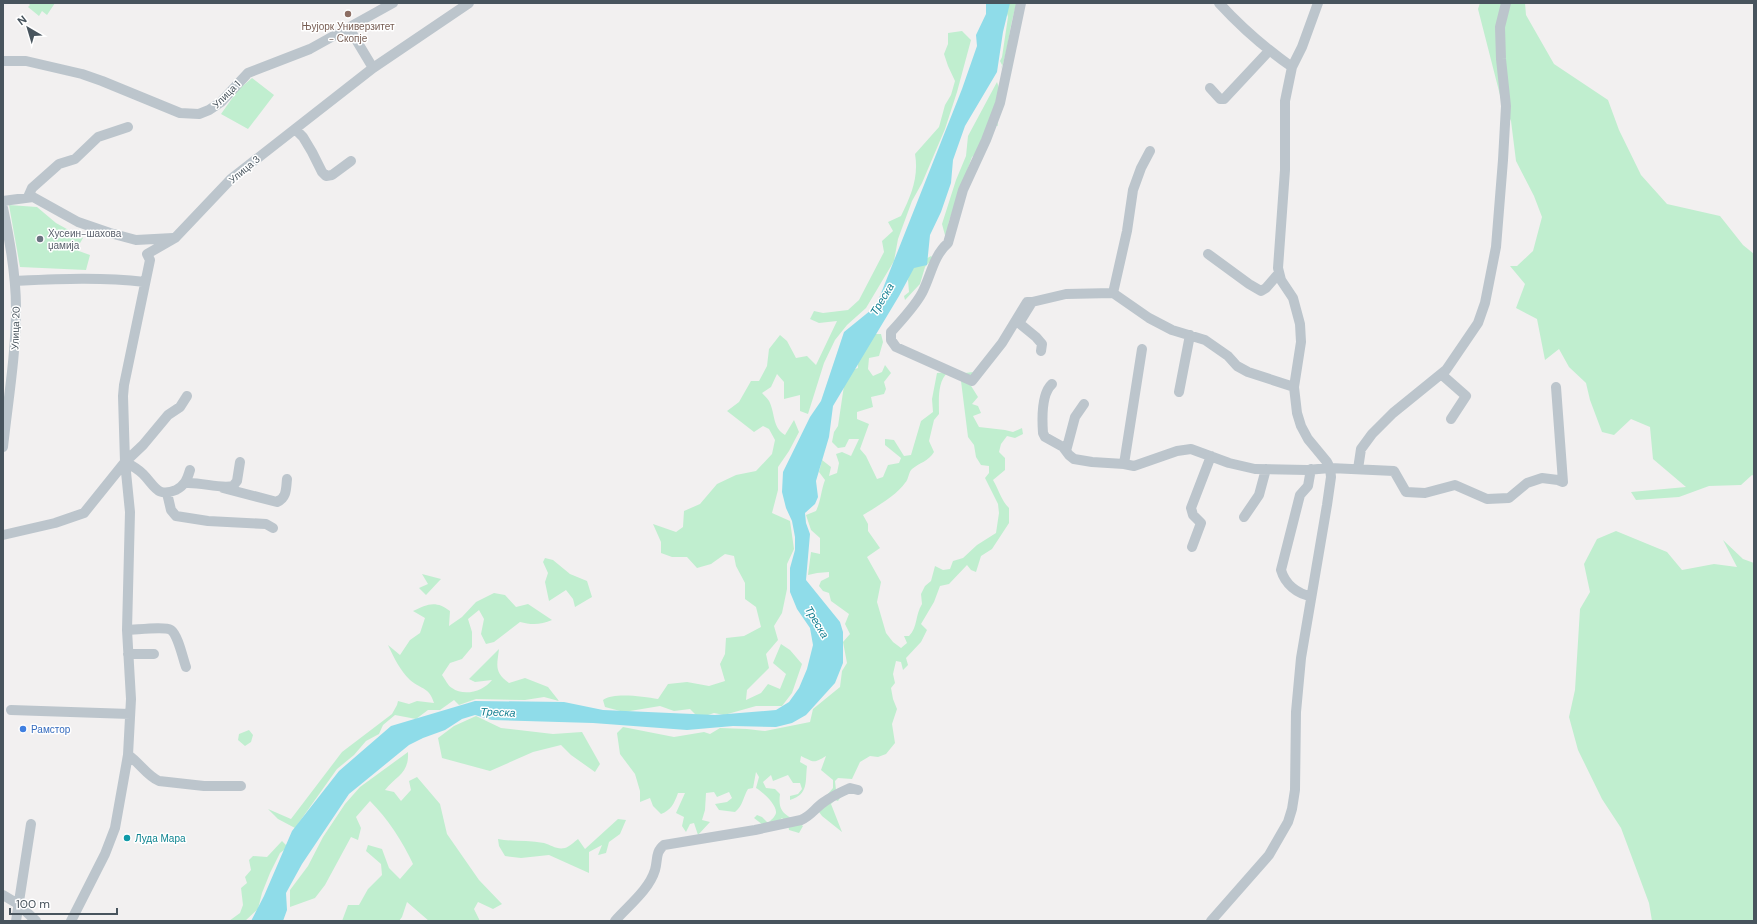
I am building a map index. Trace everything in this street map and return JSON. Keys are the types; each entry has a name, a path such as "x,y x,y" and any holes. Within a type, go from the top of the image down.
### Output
{"street":[{"name":"Улица 1","path":"3,61 33,62 82,74 180,114 194,115 214,107 232,91 242,78 250,72 299,54 393,3"},
{"name":"Улица 3","path":"147,254 175,238 231,179 373,68 469,3"},
{"path":"1020,3 1000,103 986,140 963,190 948,243 943,247 928,276 922,292 891,332 891,340 896,347 972,381 1002,343 1027,302 1066,294 1113,293 1149,318 1172,330 1205,340 1228,356 1237,366 1248,372 1294,387"},
{"path":"1219,3 1233,19 1269,51 1292,67"},
{"path":"1211,921 1269,855 1282,835 1292,809 1297,772 1296,712 1301,658 1328,505 1330,468 1327,462 1308,439 1301,426 1295,400 1294,387 1301,342 1300,324 1293,298 1279,274 1278,264 1285,170 1285,101 1292,67 1302,47 1318,3"},
{"path":"1358,469 1361,449 1372,434 1393,413 1446,370 1478,323 1489,288 1496,247 1504,152 1506,106 1501,59 1500,27 1506,3"},
{"path":"349,28 373,68"},
{"path":"1210,88 1220,99 1224,99 1269,51"},
{"path":"28,197 32,188 59,164 74,160 98,137 128,127"},
{"path":"295,129 303,137 322,172 326,176 332,175 351,161"},
{"path":"1113,293 1127,231 1133,190 1141,168 1150,152"},
{"path":"3,201 28,197 38,199 78,222 136,240 175,238"},
{"name":"Улица 20","path":"3,208 15,281 15,338 6,391 3,443"},
{"path":"71,921 105,854 115,828 128,755 131,699 127,630 130,512 125,462 123,416 124,385 150,260 143,247 136,240"},
{"path":"1208,254 1261,291 1279,274"},
{"path":"15,281 88,277 145,282"},
{"path":"1032,302 1019,323 1042,344 1040,352"},
{"path":"1179,392 1190,336"},
{"path":"1124,464 1142,349"},
{"path":"1441,374 1466,396 1451,419"},
{"path":"1052,384 1048,388 1045,396 1043,433 1045,437 1063,447 1074,459 1134,466 1177,451 1191,450 1255,469 1330,468 1394,471 1406,492 1425,493 1455,485 1487,499 1509,498 1527,483 1542,478 1563,482 1556,387"},
{"path":"3,535 56,523 82,514 89,508 125,462 143,445 168,414 180,407 187,396"},
{"path":"1066,451 1075,417 1084,404"},
{"path":"1192,547 1201,523 1193,515 1191,508 1211,456"},
{"path":"125,462 143,473 156,489 167,493 181,487 186,483 190,470"},
{"path":"223,488 236,484 240,462"},
{"path":"1244,517 1260,495 1266,469"},
{"path":"1311,469 1308,486 1300,495 1282,570 1283,578 1288,585 1297,591 1311,596"},
{"path":"186,483 201,483 277,502 281,500 285,494 287,479"},
{"path":"167,493 171,510 176,516 208,521 266,524 273,528"},
{"path":"127,630 171,630 176,636 186,667"},
{"path":"128,654 154,654"},
{"path":"12,710 130,714"},
{"path":"128,755 139,763 150,776 159,781 204,786 241,786"},
{"path":"615,921 650,881 655,869 659,849 664,845 755,830 801,820 807,818 822,803 831,797 850,788 858,790"},
{"path":"16,921 32,824"},
{"path":"3,895 18,904 36,921"}],"green space":[{"path":"28,3 55,3 47,15 42,11 39,16 28,7 30,5"},
{"path":"1007,3 1017,3 1001,70 1002,65 1000,61 1002,57 1008,17 1005,6"},
{"path":"1480,3 1525,3 1526,15 1554,64 1608,100 1619,130 1641,175 1667,204 1720,216 1743,245 1754,254 1754,476 1752,475 1741,485 1709,486 1679,497 1636,500 1631,492 1686,487 1653,459 1650,427 1631,419 1614,435 1602,432 1590,400 1586,383 1569,367 1559,349 1545,360 1537,319 1516,308 1525,284 1510,266 1517,266 1533,251 1542,217 1534,196 1516,161 1511,121 1501,99 1478,9"},
{"path":"962,31 971,40 957,92 945,129 922,183 912,201 898,239 894,261 866,308 847,325 835,340 824,363 808,414 800,411 800,395 784,399 784,382 777,374 771,387 762,393 767,398 772,408 778,429 785,435 794,420 799,432 789,451 778,467 778,490 772,513 790,521 794,549 787,564 787,589 782,613 774,626 778,640 766,654 769,668 747,690 746,700 761,693 768,684 780,689 786,674 773,663 781,644 790,650 802,664 792,693 782,706 756,706 724,715 714,713 699,718 690,709 674,711 660,706 624,712 605,707 603,700 615,696 658,699 668,684 687,682 709,686 725,681 720,664 725,654 726,638 744,636 761,627 756,607 745,599 745,583 736,566 734,556 725,554 711,564 697,568 687,557 672,557 661,553 661,542 653,524 676,532 683,527 684,511 700,504 717,484 736,475 756,471 772,454 775,440 769,429 763,426 754,432 727,411 739,402 751,381 759,381 767,366 769,349 780,335 787,341 796,358 807,356 816,365 837,321 819,323 810,319 814,311 823,313 848,310 859,300 884,252 882,241 893,231 888,222 901,216 911,194 916,171 915,154 939,127 945,105 951,95 955,81 944,54 948,44 948,33"},
{"path":"252,78 274,95 248,129 221,114 238,90"},
{"path":"997,82 1000,91 996,113 998,126 990,122 981,150 972,157 949,221 946,239 942,224 956,180 966,156 968,136"},
{"path":"9,205 37,207 56,223 83,238 76,250 90,255 86,270 20,267"},
{"path":"931,256 933,258 925,267 920,284 905,300 904,296 909,292 908,280 910,268"},
{"path":"869,334 881,334 883,342 879,356 869,358 868,369 873,376 882,372 885,365 891,373 884,382 886,389 884,394 871,397 873,407 857,412 857,419 869,424 860,449 866,456 877,479 883,477 888,465 899,463 901,458 885,445 885,439 894,440 904,456 911,455 921,421 933,412 932,399 937,373 948,372 944,376 940,386 939,414 934,420 929,441 934,452 927,460 912,469 906,481 897,492 863,515 868,524 868,531 880,548 867,557 881,582 877,602 886,633 893,642 901,648 907,643 904,636 909,636 914,629 918,612 922,604 921,594 925,586 931,581 935,566 943,570 950,569 953,561 963,558 977,545 996,533 999,513 998,504 985,478 989,473 989,466 981,465 976,457 974,445 968,437 961,381 965,373 973,372 968,381 978,397 972,404 978,406 981,413 973,416 979,427 1013,432 1022,428 1023,434 1015,438 1007,436 1001,444 999,452 1005,458 1005,470 993,480 1009,508 1009,523 992,549 981,556 976,572 971,570 967,565 949,584 940,586 934,602 921,624 927,630 921,642 906,658 908,665 903,670 901,662 896,661 893,674 895,683 891,688 897,709 892,724 895,743 886,754 878,757 870,756 860,762 852,779 838,778 835,781 836,790 843,793 838,801 835,800 831,804 842,832 822,816 816,808 833,788 833,780 821,770 826,756 814,761 801,756 800,762 807,766 806,782 803,791 796,797 790,800 790,796 798,794 802,789 800,783 793,783 788,775 773,781 771,775 763,782 766,788 775,789 780,794 780,807 782,811 803,826 799,833 789,830 788,824 782,818 775,825 763,825 754,818 757,815 762,817 768,823 776,813 772,803 756,788 759,777 756,772 753,788 748,789 738,810 735,812 719,810 715,804 727,802 732,798 729,792 717,797 714,792 706,793 705,810 702,820 710,822 698,835 694,823 690,824 686,832 682,826 684,817 676,813 685,793 678,793 672,806 661,814 653,806 650,798 640,802 640,791 635,774 620,754 617,733 623,727 674,737 704,732 710,734 720,728 765,731 810,722 813,709 840,687 842,671 847,663 843,642 850,634 845,624 849,614 831,601 829,593 823,591 819,586 821,581 829,577 829,572 808,575 811,552 820,554 820,538 811,530 806,515 816,511 819,503 825,480 819,472 822,460 831,467 829,476 837,473 839,463 836,454 842,452 851,456 859,439 849,439 845,447 838,448 832,442 834,432 838,426 846,372 858,368 857,353"},
{"path":"1616,531 1667,552 1682,570 1714,564 1737,567 1723,540 1743,559 1754,563 1754,921 1652,921 1649,903 1621,828 1602,799 1578,750 1569,717 1575,690 1580,609 1590,592 1584,564 1597,539"},
{"path":"545,558 553,560 570,574 587,581 592,597 575,607 573,599 566,590 549,601 545,582 548,573 543,562"},
{"path":"422,574 441,579 426,595 419,588 428,584"},
{"path":"494,593 505,595 516,607 528,604 552,620 536,624 520,622 494,642 486,644 481,634 484,619 479,610 468,619 472,632 472,647 462,659 450,663 442,675 449,686 457,691 474,692 479,690 492,680 475,682 469,679 499,649 498,668 504,679 509,683 525,678 548,687 559,701 544,697 525,700 476,699 459,705 454,700 440,710 428,710 416,719 395,715 383,725 379,734 366,741 354,755 337,769 295,828 278,819 268,809 291,819 342,752 392,714 398,701 409,704 417,701 434,703 430,694 425,689 410,680 403,672 388,645 400,655 410,640 420,633 425,618 413,611 427,605 440,605 450,611 449,626 462,617 476,602"},
{"path":"476,716 501,728 553,734 582,732 600,764 595,772 571,755 561,745 533,752 490,771 442,758 438,738 454,726"},
{"path":"249,730 253,735 251,742 245,746 238,740 239,734"},
{"path":"408,752 407,765 404,770 385,790 394,792 401,801 411,790 409,781 417,777 440,804 447,834 479,880 502,904 493,909 478,902 474,909 480,921 429,921 407,902 402,917 399,921 342,921 348,905 359,905 368,889 382,875 381,864 366,851 368,845 382,849 389,868 400,879 413,864 405,847 383,815 370,801 356,817 361,828 358,840 351,837 325,885 315,898 290,907 290,890 308,866 323,837 345,804 360,787"},
{"path":"618,819 626,820 620,834 609,842 606,853 598,855 602,845 589,852 589,873 549,855 521,858 505,856 499,846 498,839 538,842 557,848 565,848 578,839 585,849"},
{"path":"282,841 288,847 280,853 270,873 262,893 258,909 245,921 229,921 240,913 243,905 241,888 247,883 245,877 251,870 249,860 253,856 267,857"}],"water":[{"name":"Треска","path":"986,3 1010,3 1003,32 997,72 965,126 953,160 951,183 941,212 930,235 927,265 914,268 899,296 833,406 829,437 816,481 818,497 815,504 805,513 806,523 810,534 806,580 840,622 843,632 843,663 835,683 806,715 792,723 776,727 733,726 687,730 593,723 492,720 475,715 462,719 445,730 409,745 349,794 302,864 286,893 287,910 283,921 251,921 264,896 292,831 339,771 391,726 475,701 564,702 603,710 715,715 776,710 789,702 799,688 807,669 813,645 810,628 797,609 790,592 790,568 795,550 795,537 792,521 786,508 782,492 783,472 810,417 821,401 844,332 876,306 962,89 977,46 976,35 986,14"}],"place":[{"name":"Њујорк Универзитет - Скопје","path":"348,14"},
{"name":"Хусеин-шахова џамија","path":"40,239"},
{"name":"Рамстор","path":"23,729"},
{"name":"Луда Мара","path":"127,838"}]}
